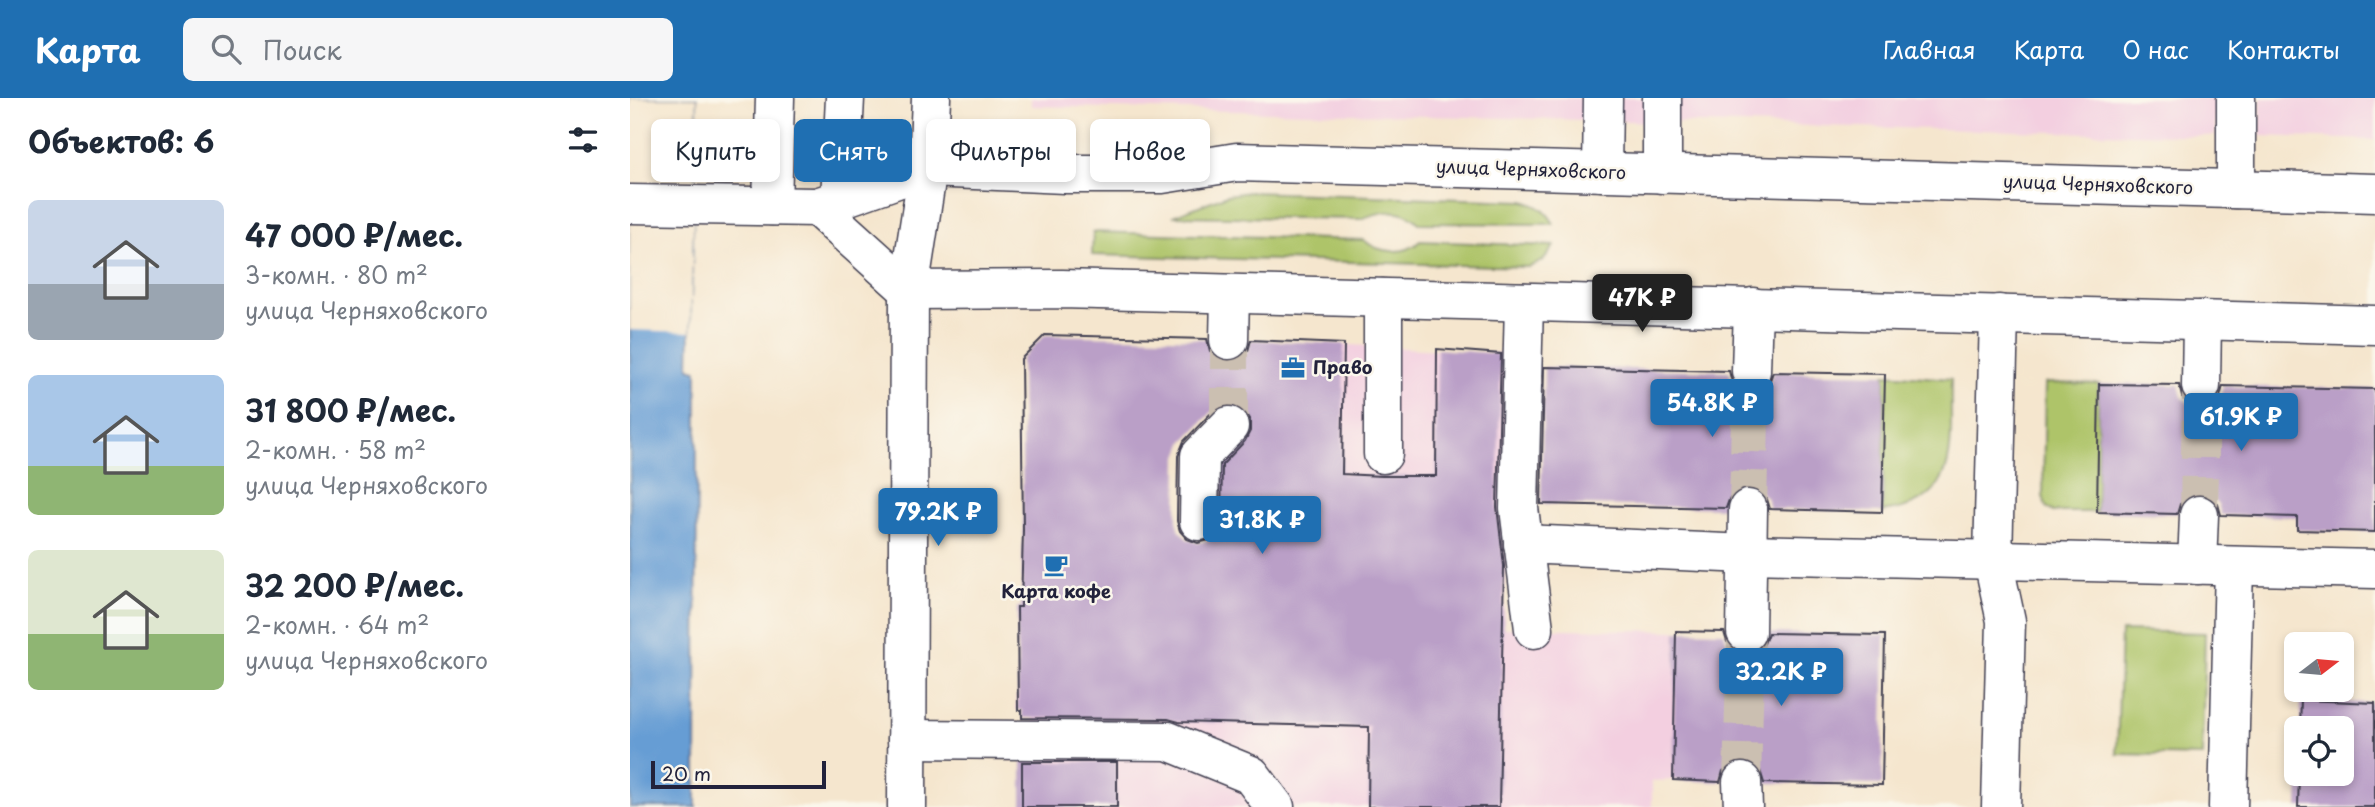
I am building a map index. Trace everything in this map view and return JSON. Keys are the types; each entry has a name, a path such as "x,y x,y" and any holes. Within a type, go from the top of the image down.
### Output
{"street":[{"path":"772,206 775,98"},
{"path":"845,98 829,203 909,290 1062,289 2375,325"},
{"path":"930,119 931,98"},
{"path":"1602,172 1603,98"},
{"path":"1662,98 1662,174"},
{"path":"2236,98 2236,189"},
{"name":"улица Черняховского","path":"1076,174 1162,174 1237,163 2375,193"},
{"name":"улица Черняховского","path":"630,204 772,206 829,203 926,169"},
{"path":"907,807 909,290 926,181"},
{"path":"1229,340 1230,294"},
{"path":"1383,454 1384,298"},
{"path":"1524,302 1519,508 1534,629"},
{"path":"1751,371 1753,307"},
{"path":"1999,314 1993,560 2006,621 2001,807"},
{"path":"2201,386 2202,320"},
{"path":"1199,521 1200,456 1228,426"},
{"path":"1746,632 1748,509"},
{"path":"2197,565 2199,514"},
{"path":"1523,544 1748,554 2375,569"},
{"path":"2228,807 2234,566"},
{"path":"907,739 1168,741 1251,775 1275,807"}],"shaded area":[{"path":"1031,98 2215,98 2215,136 1031,106"},
{"path":"2261,98 2375,98 2375,140 2261,136"},
{"path":"1314,343 1510,354 1504,628 1676,631 1673,780 1652,781 1652,807 1022,807 1022,758 1033,758 1034,718 1023,710 1016,710 1016,696 1023,695 1017,607 1276,609"}],"green space":[{"path":"1249,192 1524,201 1542,209 1554,224 1419,223 1398,212 1376,214 1361,219 1173,216 1227,195"},
{"path":"1093,232 1364,240 1377,248 1392,251 1407,249 1420,241 1554,246 1543,261 1529,267 1092,255"},
{"path":"1885,374 1951,379 1951,425 1947,466 1940,482 1928,496 1909,506 1882,512"},
{"path":"2045,383 2099,384 2097,512 2053,512 2046,507 2043,496"},
{"path":"2121,631 2205,633 2202,756 2117,754"}],"water":[{"path":"630,98 697,98 696,119 651,119 651,182 695,182 689,368 697,370 696,807 630,807"}],"pier":[{"path":"630,98 697,98 696,119 651,119 651,182 694,182 690,332 630,330"}],"building":[{"path":"1045,335 1207,339 1210,351 1217,358 1228,362 1240,359 1248,351 1251,340 1344,344 1342,474 1436,476 1437,349 1501,354 1497,507 1504,566 1499,807 1368,807 1369,727 1179,722 1168,719 1022,718 1022,710 1018,710 1017,607 1021,607 1023,530 1021,359","holes":["1224,405 1235,405 1245,411 1250,419 1250,431 1245,441 1222,465 1221,521 1218,532 1209,540 1198,543 1187,539 1180,531 1177,521 1178,456 1184,441 1213,411"]},
{"path":"1544,367 1729,371 1732,382 1739,389 1751,393 1762,390 1769,383 1773,372 1885,374 1882,512 1770,509 1767,499 1760,491 1748,487 1737,490 1730,497 1726,508 1541,504"},
{"path":"2099,384 2179,385 2182,397 2189,404 2200,408 2212,405 2220,397 2223,386 2375,389 2375,532 2297,530 2297,517 2221,515 2218,504 2210,496 2201,493 2188,496 2180,504 2177,514 2097,512"},
{"path":"1676,631 1724,632 1727,642 1734,650 1746,654 1757,651 1764,644 1768,633 1885,635 1882,785 1764,783 1760,770 1753,763 1742,760 1730,764 1723,771 1720,782 1673,780"},
{"path":"2301,702 2375,703 2375,807 2298,807 2299,786 2354,786 2354,716 2300,716"},
{"path":"1022,762 1117,762 1117,807 1022,807"}],"tunnel":[{"path":"1229,340 1229,426"},
{"path":"1748,509 1751,371"},
{"path":"2199,515 2201,386"},
{"path":"1742,782 1746,632"}],"place":[{"name":"Право","path":"1293,368"},
{"name":"Карта кофе","path":"1056,565"}]}
